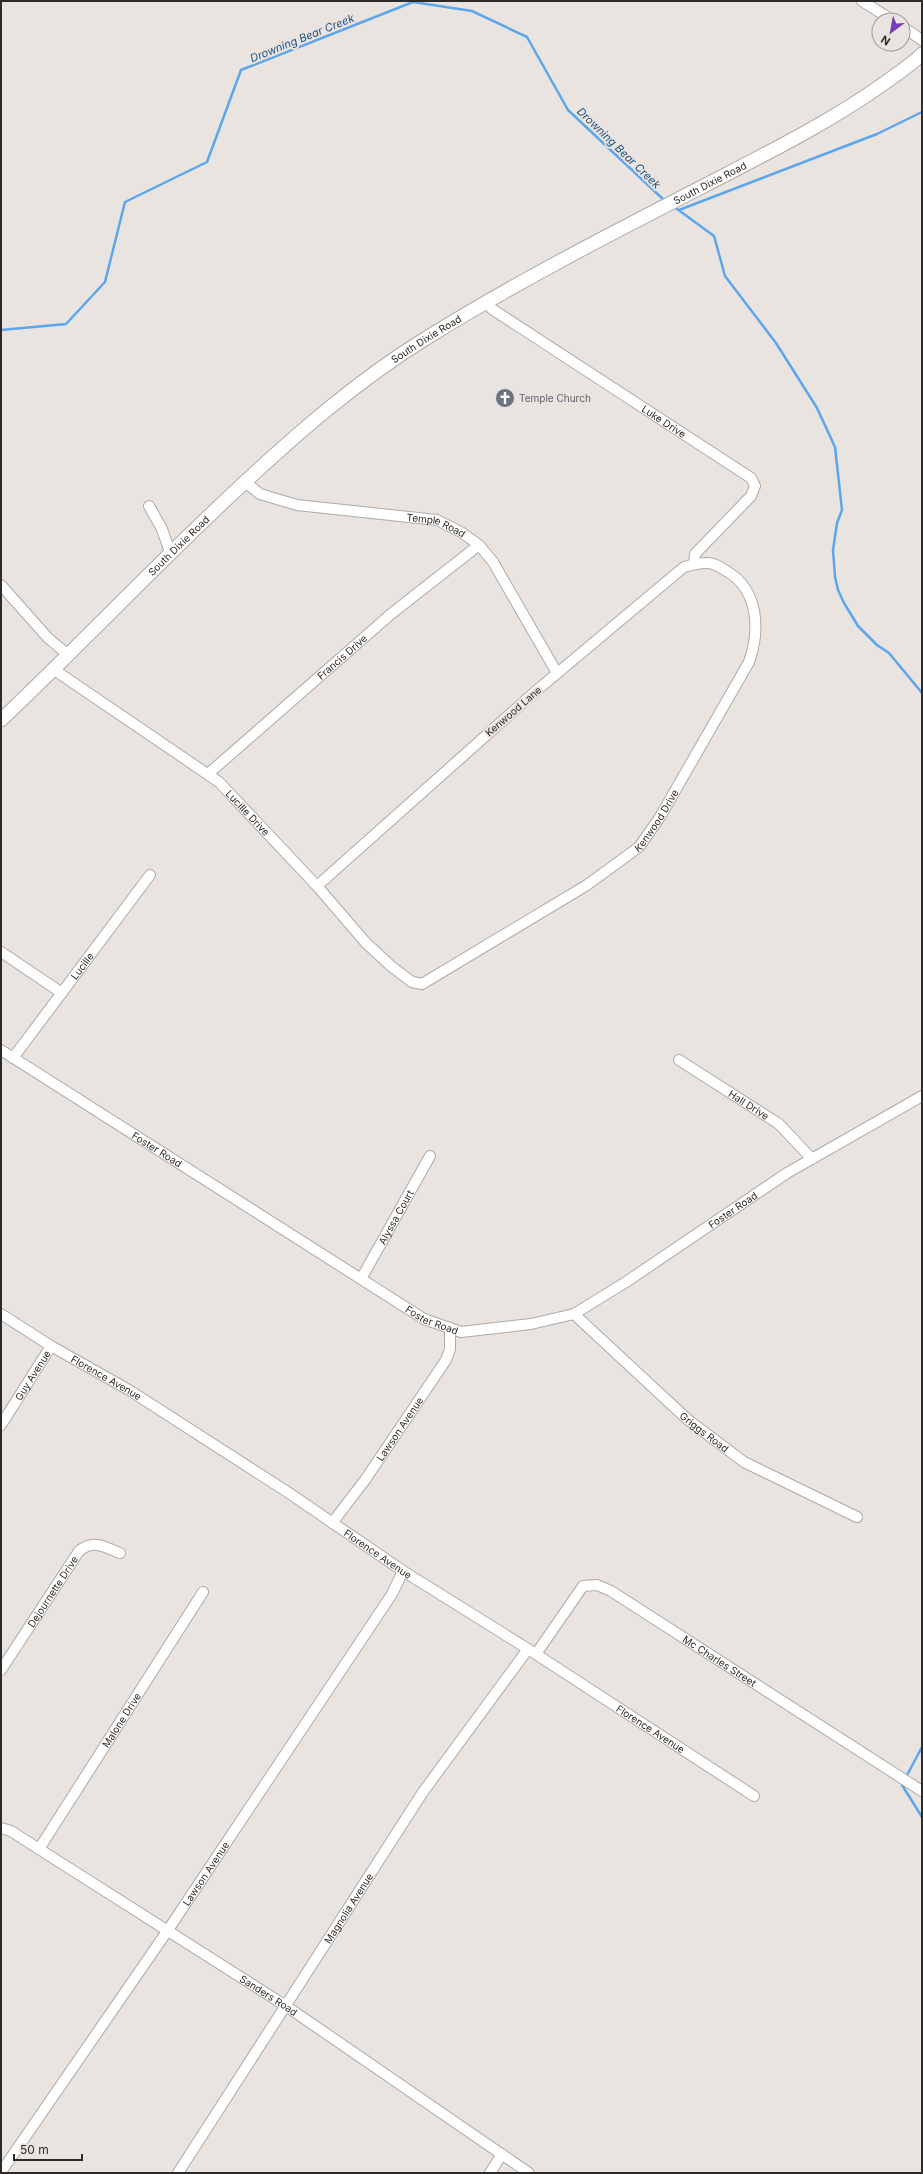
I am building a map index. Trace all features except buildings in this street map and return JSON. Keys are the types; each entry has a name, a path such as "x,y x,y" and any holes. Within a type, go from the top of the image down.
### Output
{"main road":[{"name":"South Dixie Road","path":"1,720 53,670 67,654 170,552 274,454 340,398 426,338 487,302 567,257 796,138 865,98 914,62 922,54"}],"street":[{"path":"862,1 879,12"},
{"path":"911,32 922,40"},
{"name":"Luke Drive","path":"487,302 492,309 751,478 755,486 751,496 695,554 694,564"},
{"name":"Temple Road","path":"245,482 260,494 297,505 437,520 479,544 493,562 557,673"},
{"path":"148,506 162,530 170,552"},
{"name":"Francis Drive","path":"208,774 390,614 479,544"},
{"name":"Kenwood Lane","path":"317,886 557,673 684,567 707,562 722,568"},
{"name":"Kenwood Drive","path":"418,984 426,983 587,885 639,847 660,817 733,691 749,662 755,646 756,626 754,607 748,592 733,575 722,568"},
{"path":"1,585 48,638 67,654"},
{"name":"Lucille Drive","path":"53,670 219,782 317,886 366,943 391,966 412,982 418,984"},
{"name":"Lucille","path":"14,1058 150,875"},
{"path":"1,952 62,993"},
{"name":"Foster Road","path":"1,1050 424,1319 461,1332 531,1324 574,1314 626,1282 787,1173 922,1096"},
{"name":"Hall Drive","path":"679,1060 779,1124 812,1159"},
{"name":"Alyssa Court","path":"361,1279 430,1156"},
{"name":"Florence Avenue","path":"1,1314 51,1346 129,1390 289,1493 403,1571 532,1652 754,1796"},
{"name":"Griggs Road","path":"574,1314 687,1419 744,1462 857,1517"},
{"name":"Lawson Avenue","path":"332,1523 365,1480 446,1360 450,1349 450,1328"},
{"name":"Guy Avenue","path":"1,1425 51,1346"},
{"name":"Dejournette Drive","path":"1,1670 79,1551 86,1545 94,1543 120,1553"},
{"name":"Lawson Avenue","path":"1,2172 168,1930 392,1594 403,1571"},
{"name":"Mc Charles Street","path":"532,1652 584,1586 597,1585 611,1591 922,1791"},
{"name":"Malone Drive","path":"39,1849 204,1592"},
{"name":"Magnolia Avenue","path":"178,2173 423,1792 532,1652"},
{"name":"Sanders Road","path":"1,1828 10,1831 39,1849 286,2006 529,2173"},
{"path":"490,2173 502,2154"}],"waterway":[{"name":"Drowning Bear Creek","path":"1,330 66,324 105,282 125,202 207,162 241,70 413,2 472,11 527,37 568,110 665,201"},
{"path":"679,210 877,134 922,112"},
{"name":"Drowning Bear Creek","path":"673,206 714,236 725,276 776,343 817,408 835,447 842,510 837,523 833,550 835,577 838,590 858,626 877,645 889,653 922,693"},
{"path":"906,1777 922,1747"},
{"path":"904,1782 902,1785 922,1817"}],"place":[{"name":"Temple Church","path":"505,398"}]}
